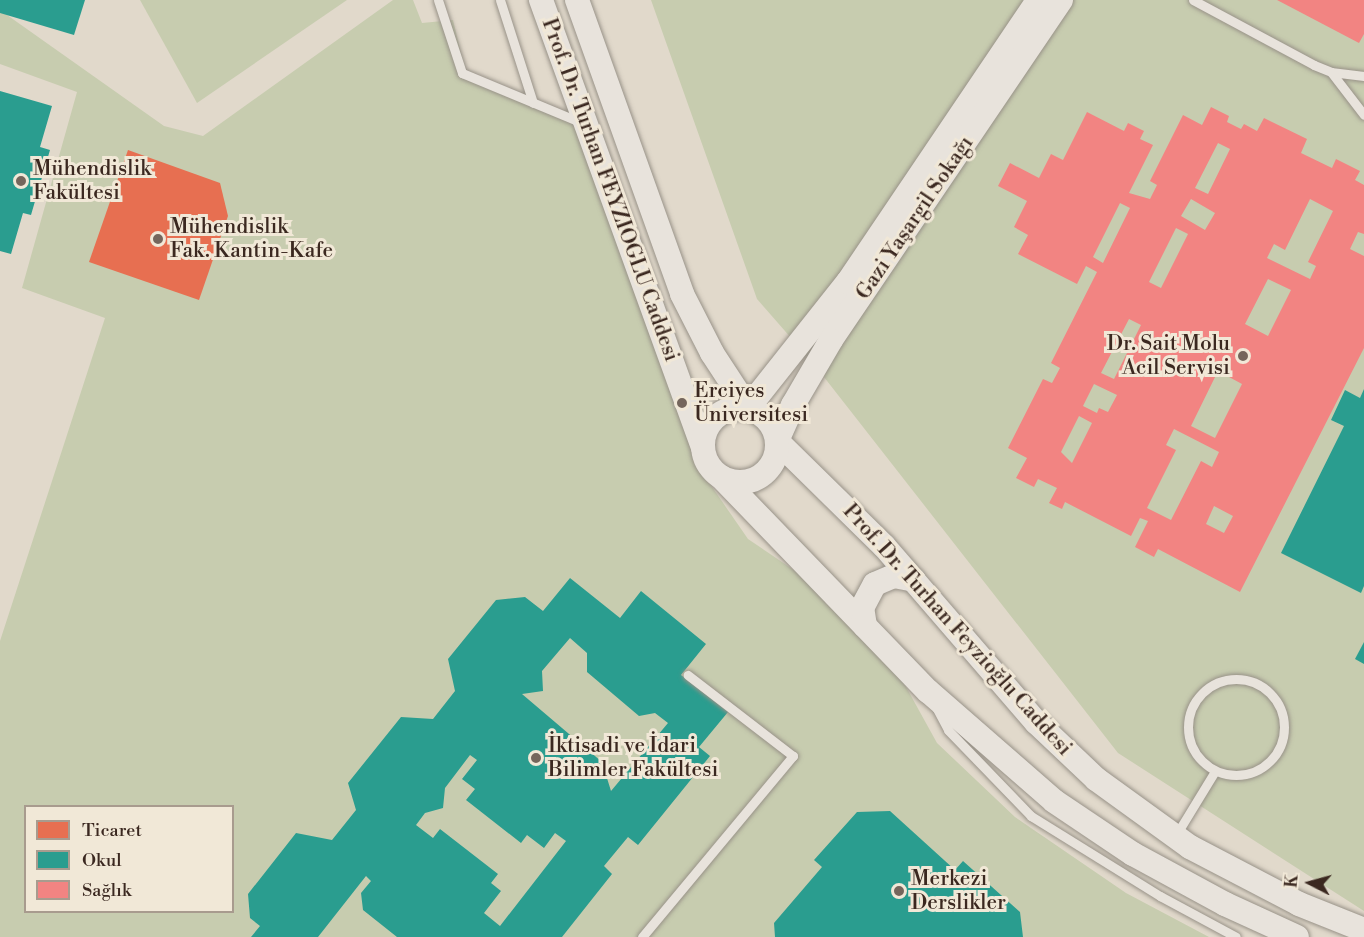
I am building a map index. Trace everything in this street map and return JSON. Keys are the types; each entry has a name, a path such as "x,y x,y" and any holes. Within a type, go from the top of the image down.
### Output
{"street":[{"name":"Prof. Dr. Turhan FEYZIOGLU Caddesi","path":"541,0 702,448"},
{"name":"Prof. Dr. Turhan FEYZIOGLU Caddesi","path":"577,0 682,294 712,353 748,408"},
{"name":"Gazi Yaşargil Sokağı","path":"748,408 848,282 1038,0"},
{"name":"Gazi Yaşargil Sokağı","path":"777,441 812,370 1061,0"},
{"path":"721,477 744,482 765,473 777,453 777,441 768,419 748,408 725,410 715,417 708,426 702,448 712,470 928,691 1011,767 1092,829 1225,904 1297,937"},
{"name":"Prof. Dr. Turhan Feyzioğlu Caddesi","path":"777,441 914,580 1065,751 1126,803 1175,837 1243,877 1364,930"},
{"path":"865,626 862,608 875,584 894,576 914,580"}],"lane":[{"path":"438,0 462,73 588,126"},
{"path":"500,0 533,103"},
{"path":"1193,0 1331,72 1364,76"},
{"path":"1331,72 1364,115"},
{"path":"642,937 793,756 688,675"},
{"path":"1239,680 1257,684 1268,691 1281,712 1284,724 1279,748 1272,759 1252,773 1239,775 1215,771 1200,759 1191,743 1188,731 1193,706 1200,696 1221,682 1239,680"},
{"path":"928,691 948,730 1031,816 1160,896 1236,937"},
{"path":"1175,837 1215,771"}],"green space":[{"path":"140,0 347,0 197,103"},
{"path":"393,0 413,0 422,23 453,20 466,73 585,125 710,484 748,539 807,579 900,676 937,743 1015,817 1126,893 1209,937 0,937 0,641 105,318 22,288 77,92 0,64 0,10 164,126 203,136"},
{"path":"651,0 1364,0 1364,911 1118,753 813,363 757,299"}],"building: Ticaret":[{"name":"Mühendislik Fak. Kantin-Kafe","path":"128,150 220,183 228,216 199,300 89,262"}],"building: Okul":[{"path":"0,0 85,0 74,35 0,13"},
{"name":"Mühendislik Fakültesi","path":"0,91 52,106 40,147 50,150 31,215 23,213 11,254 0,251"},
{"path":"1364,389 1364,586 1361,593 1281,553 1344,426 1331,420 1345,390 1360,398"},
{"name":"İktisadi ve İdari Bilimler Fakültesi","path":"570,578 620,618 641,591 706,644 681,675 728,712 699,747 710,756 638,845 628,837 604,866 612,874 562,937 397,937 363,910 361,893 371,881 366,876 318,937 251,937 260,926 250,918 248,894 296,833 332,840 356,810 348,783 401,717 433,719 455,691 448,659 496,600 525,597 543,611","holes":["570,638 587,653 587,672 639,716 655,713 668,723 611,791 602,762 522,694 543,691 542,671","470,755 477,760 462,779 475,789 466,800 521,843 527,835 544,848 555,833 566,841 500,926 484,913 501,891 491,883 498,874 440,829 433,838 416,825 425,813 443,808 445,788"]},
{"path":"1364,642 1364,664 1355,659"},
{"name":"Merkezi Derslikler","path":"890,811 955,870 963,861 1020,912 1023,937 775,937 774,923 822,867 814,860 857,812"}],"building: Sağlık":[{"path":"1277,0 1364,0 1364,34 1359,43"},
{"name":"Dr. Sait Molu Acil Servisi","path":"1211,107 1229,116 1227,122 1241,129 1244,124 1257,131 1264,118 1307,139 1301,153 1332,168 1336,159 1360,171 1355,180 1364,185 1364,234 1358,232 1350,249 1364,256 1364,348 1240,592 1158,549 1154,557 1135,547 1148,521 1140,518 1131,536 1065,502 1062,509 1049,503 1057,488 1038,479 1034,487 1016,478 1027,458 1008,448 1043,379 1052,383 1060,368 1051,363 1097,272 1086,266 1077,284 1018,254 1028,235 1014,227 1027,201 998,186 1010,163 1039,178 1051,154 1063,160 1087,112 1124,131 1128,123 1144,131 1140,139 1153,145 1129,193 1150,199 1157,185 1150,181 1183,115 1202,125","holes":["1218,143 1230,149 1208,194 1195,188","1191,199 1215,213 1205,230 1181,216","1310,199 1333,211 1308,262 1316,266 1310,279 1267,258 1274,244 1285,250","1120,203 1130,208 1103,263 1093,257","1176,228 1188,234 1161,288 1149,282","1268,279 1291,290 1268,336 1245,324","1129,319 1141,325 1114,379 1101,373","1218,371 1242,384 1215,438 1191,426","1094,384 1117,395 1108,412 1099,408 1097,413 1083,406","1079,416 1092,423 1072,463 1061,452","1174,429 1219,452 1212,467 1201,461 1171,520 1147,508 1176,450 1166,445","1214,506 1233,516 1224,533 1206,524"]}],"place":[{"name":"Mühendislik Fakültesi","path":"21,181"},
{"name":"Mühendislik Fak. Kantin-Kafe","path":"158,239"},
{"name":"Dr. Sait Molu Acil Servisi","path":"1243,356"},
{"name":"Erciyes Üniversitesi","path":"682,403"},
{"name":"İktisadi ve İdari Bilimler Fakültesi","path":"536,758"},
{"name":"Merkezi Derslikler","path":"899,891"}]}
